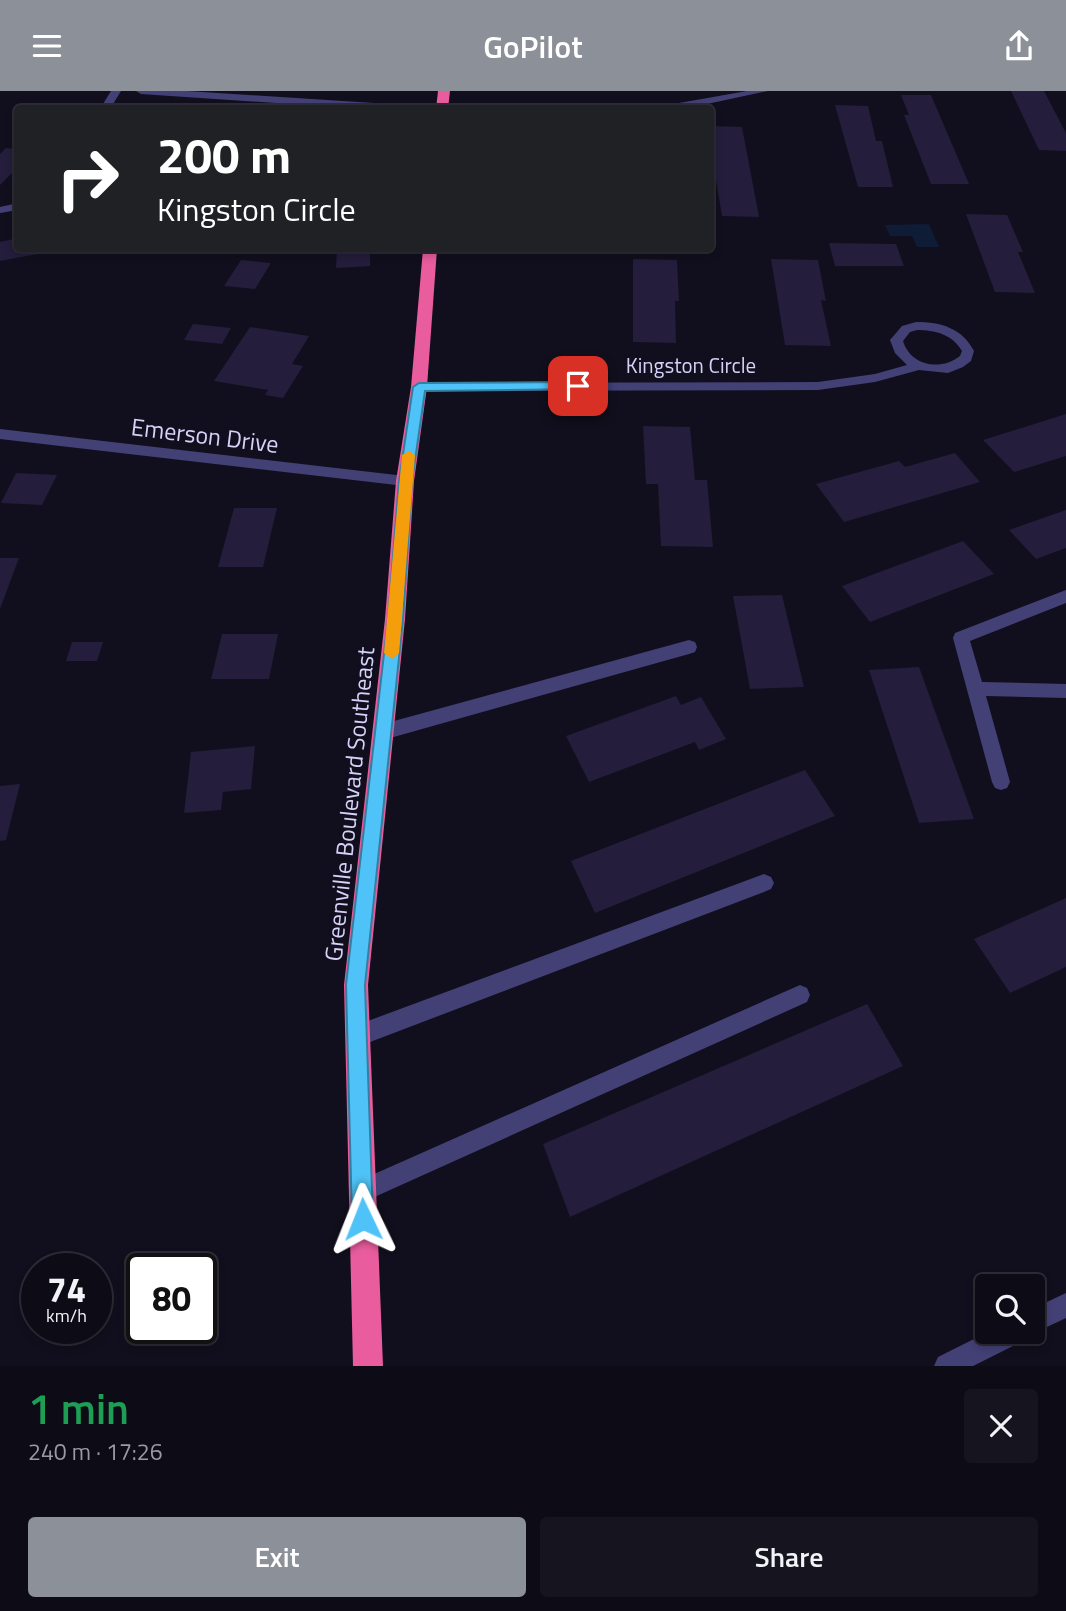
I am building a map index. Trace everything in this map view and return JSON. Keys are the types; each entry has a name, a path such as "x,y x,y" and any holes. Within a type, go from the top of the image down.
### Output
{"highway":[{"name":"Greenville Boulevard Southeast","path":"368,1366 356,985 395,619 405,481 419,387 430,252"}],"street":[{"path":"141,91 358,105"},
{"path":"684,105 763,91"},
{"path":"927,326 949,331 958,337 968,351 967,358 953,368 931,369 919,366 901,354 897,347 897,340 906,329 927,326"},
{"name":"Kingston Circle","path":"419,387 818,386 875,378 919,366"},
{"name":"Emerson Drive","path":"0,434 405,481"},
{"path":"1001,782 961,638 1066,596"},
{"path":"383,732 689,646"},
{"path":"975,689 1066,691"},
{"path":"357,1036 764,883"},
{"path":"362,1191 800,995"},
{"path":"1045,1316 1066,1305"},
{"path":"947,1366 990,1344"}],"water":[{"path":"929,224 939,247 917,247 912,236 890,236 885,225"}],"building":[{"path":"1011,91 1044,91 1066,133 1066,151 1039,150"},
{"path":"901,95 931,95 969,184 931,184 904,115 909,115"},
{"path":"835,105 868,106 876,141 882,141 893,187 858,187"},
{"path":"714,126 742,127 759,217 722,216 714,169"},
{"path":"6,148 14,149 14,171 0,185 0,154"},
{"path":"966,214 1007,215 1023,252 1018,252 1035,293 995,292"},
{"path":"14,239 14,252 48,252 0,261 0,242"},
{"path":"829,243 896,244 904,266 835,266"},
{"path":"337,252 370,252 370,266 336,268"},
{"path":"633,259 677,260 679,301 675,301 676,343 633,342"},
{"path":"771,259 818,260 826,301 821,300 831,346 785,345"},
{"path":"241,260 271,263 255,289 224,286"},
{"path":"193,324 231,328 222,344 184,340"},
{"path":"250,327 309,336 292,364 303,366 283,398 265,395 268,390 214,381"},
{"path":"1066,414 1066,456 1014,472 983,440"},
{"path":"643,426 690,427 695,480 707,480 713,547 661,546 658,484 646,484"},
{"path":"955,453 980,482 844,522 816,484 899,461 905,467"},
{"path":"16,473 57,475 42,505 1,503"},
{"path":"234,508 277,508 263,567 218,567"},
{"path":"1066,510 1066,548 1036,559 1009,530"},
{"path":"963,541 994,574 870,622 842,586"},
{"path":"0,558 19,558 0,609"},
{"path":"782,595 804,687 750,689 733,596"},
{"path":"222,634 278,634 269,679 211,679"},
{"path":"72,642 103,642 97,661 66,661"},
{"path":"919,667 974,819 919,823 869,670"},
{"path":"676,696 681,705 701,697 726,739 699,750 695,742 589,782 566,736"},
{"path":"255,746 251,789 223,792 221,810 184,813 191,752"},
{"path":"805,770 835,816 595,913 571,861"},
{"path":"20,784 6,840 0,841 0,786"},
{"path":"1066,898 1066,967 1010,993 974,939"},
{"path":"867,1004 903,1066 570,1217 543,1144"}],"slow traffic":[{"path":"392,653 409,455"}],"route":[{"path":"363,1219 356,985 395,619 405,481 419,387 578,386"}]}
